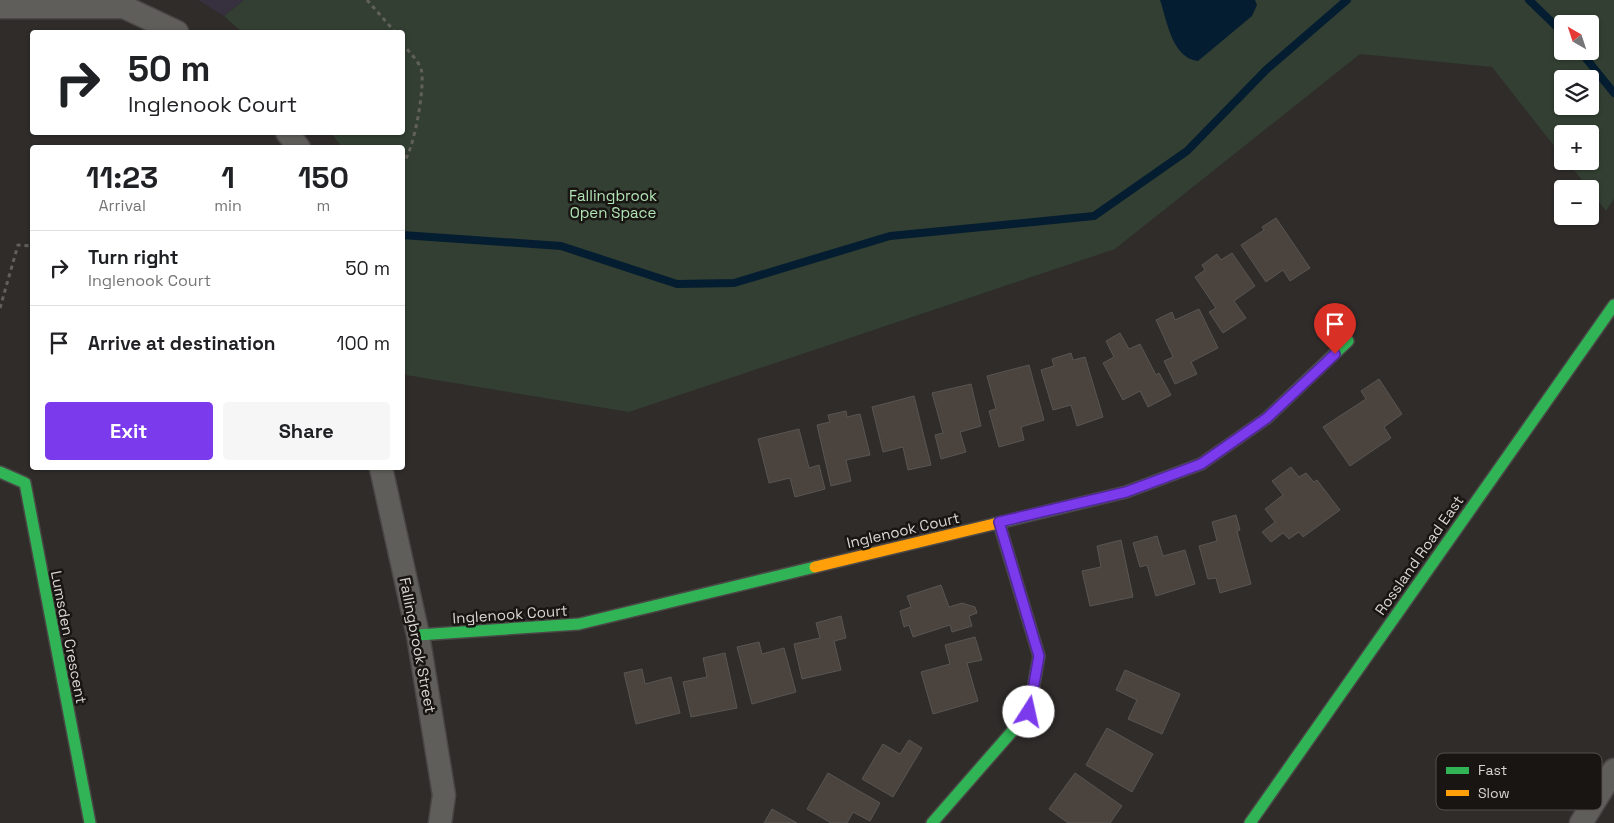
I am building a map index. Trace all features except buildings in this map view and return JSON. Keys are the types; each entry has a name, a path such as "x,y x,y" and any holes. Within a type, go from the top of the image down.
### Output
{"street":[{"path":"0,7 124,7 173,30"},
{"name":"Rossland Road East","path":"1250,823 1614,305"},
{"name":"Inglenook Court","path":"418,636 578,624 1126,492 1201,464 1267,418 1348,341"},
{"name":"Fallingbrook Street","path":"380,470 418,636 444,795 440,823"},
{"name":"Lumsden Crescent","path":"0,472 25,483 90,823"},
{"path":"932,823 1029,712 1039,656 999,522"},
{"path":"1602,789 1614,770"},
{"path":"1581,823 1589,810"}],"path":[{"path":"367,0 393,30"},
{"path":"405,47 421,70 416,132 408,159 405,162"},
{"path":"0,308 18,245 30,246"}],"shaded area":[{"path":"198,0 244,0 224,16"}],"green space":[{"name":"Fallingbrook Open Space","path":"244,0 1614,0 1614,199 1606,211 1599,202 1599,180 1582,180 1574,170 1599,170 1599,125 1554,125 1554,146 1492,67 1360,54 1115,249 629,412 406,375 405,145 340,145 333,135 405,135 405,30 240,30 224,16"}],"water":[{"path":"1160,0 1255,0 1257,5 1252,16 1198,61 1189,58 1176,46 1168,28"}],"waterway":[{"path":"405,235 561,246 677,284 734,283 890,236 1094,216 1187,151 1266,70 1347,0"},
{"path":"1529,0 1554,24"},
{"path":"1587,60 1614,93"}],"traffic: fast":[{"path":"1250,823 1614,305"},
{"path":"994,524 1126,492 1201,464 1267,418 1348,341"},
{"path":"0,472 25,483 90,823"},
{"path":"932,823 1029,712 1039,656 999,523"},
{"path":"418,635 579,624 815,567"}],"traffic: slow":[{"path":"815,567 994,524"}],"route":[{"path":"1029,712 1039,656 999,522 1126,492 1201,464 1267,418 1335,354"}]}
